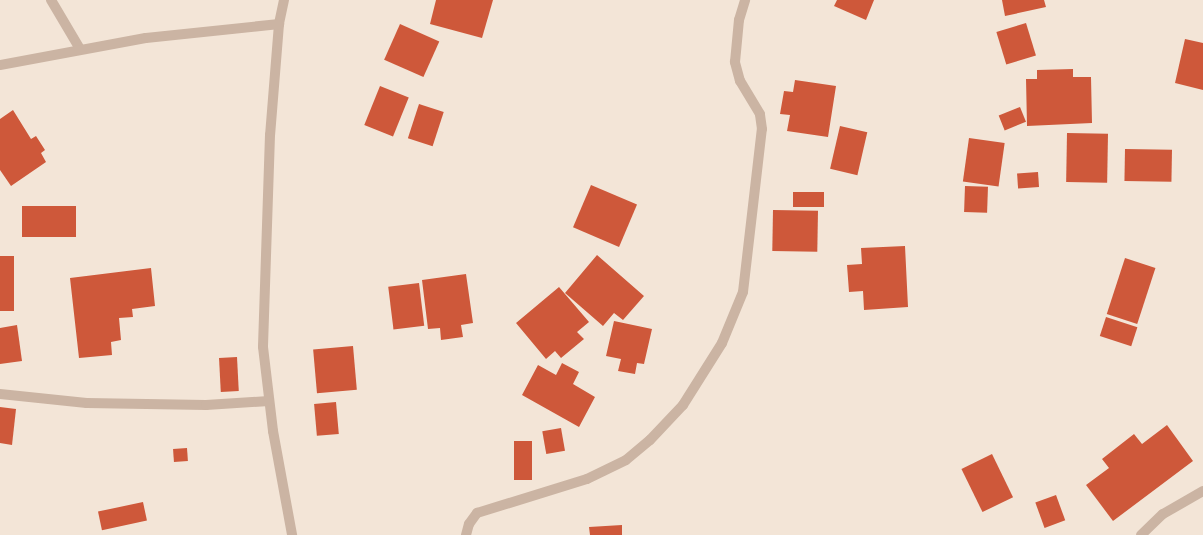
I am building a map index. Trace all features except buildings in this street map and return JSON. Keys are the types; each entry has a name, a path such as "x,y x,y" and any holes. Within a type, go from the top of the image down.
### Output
{"street":[{"path":"52,0 80,49"},
{"path":"284,0 279,24 265,255 263,347 269,401 292,535"},
{"path":"466,535 469,524 477,513 587,479 626,460 650,440 683,405 722,343 743,292 762,129 760,114 740,82 735,62 739,20 745,0"},
{"path":"0,65 146,38 279,24"},
{"path":"0,394 111,404 206,405 269,401"},
{"path":"1141,535 1163,514 1203,491"}]}
